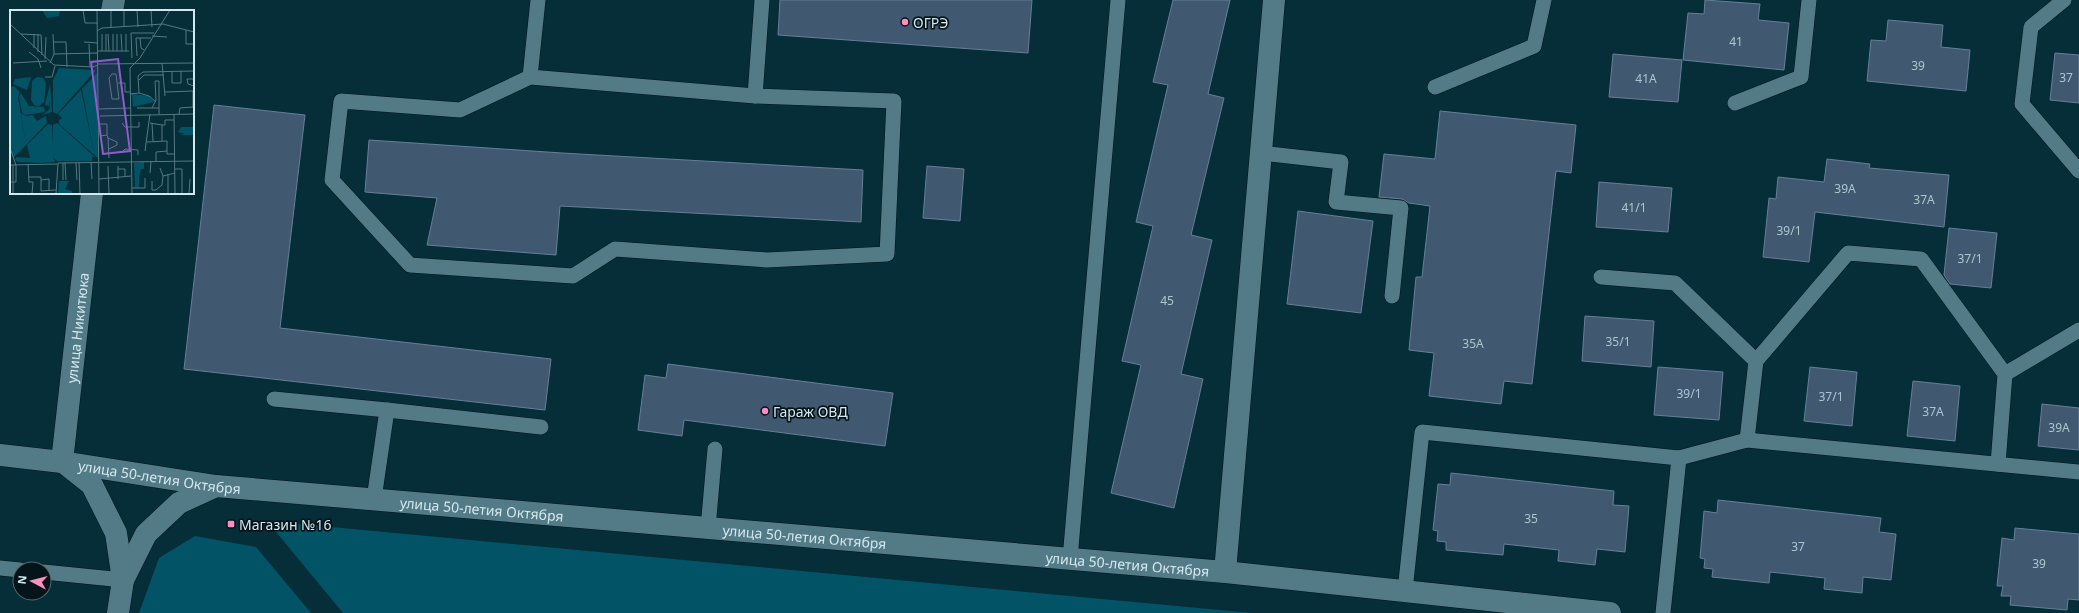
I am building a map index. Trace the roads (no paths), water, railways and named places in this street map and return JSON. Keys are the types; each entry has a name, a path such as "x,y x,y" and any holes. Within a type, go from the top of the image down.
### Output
{"street":[{"path":"112,10 114,0"},
{"path":"1225,572 1274,0"},
{"name":"улица Никитюка","path":"62,462 92,194"},
{"name":"улица 50-летия Октября","path":"0,455 62,462 216,486 1225,572 1610,613"},
{"path":"62,462 92,485 116,533 123,580 118,613"},
{"path":"123,580 146,534 178,503 216,486"}],"lane":[{"path":"530,77 538,0"},
{"path":"755,96 762,0"},
{"path":"1070,559 1118,0"},
{"path":"1435,87 1534,46 1544,0"},
{"path":"1735,103 1801,77 1809,0"},
{"path":"2064,0 2031,27 2022,104 2079,171"},
{"path":"530,77 755,96 894,101 887,254 767,260 615,249 573,276 410,265 332,180 341,101 460,110 530,77"},
{"path":"1261,153 1342,162 1336,202 1401,208 1392,296"},
{"path":"1747,440 1756,361 1848,253 1921,259 2005,374 1998,464"},
{"path":"1601,277 1675,283 1756,361"},
{"path":"2005,374 2079,330"},
{"path":"274,399 541,427"},
{"path":"374,499 387,410"},
{"path":"1405,591 1422,432 1679,458 1747,440 2079,472"},
{"path":"708,528 715,449"},
{"path":"1663,613 1679,458"},
{"path":"0,568 12,569"},
{"path":"52,573 123,580"}],"place":[{"name":"ОГРЭ","path":"905,22"},
{"name":"Гараж ОВД","path":"765,411"},
{"name":"Магазин №16","path":"231,524"}]}
